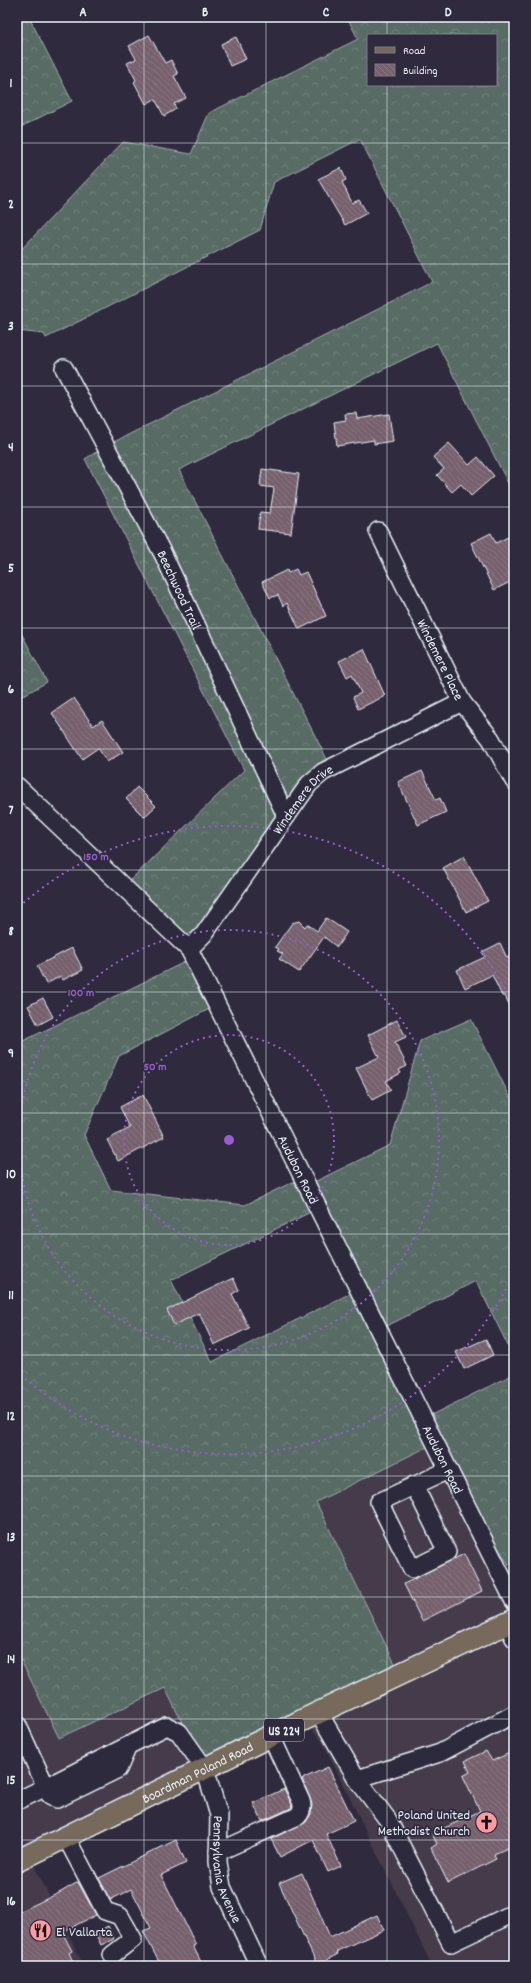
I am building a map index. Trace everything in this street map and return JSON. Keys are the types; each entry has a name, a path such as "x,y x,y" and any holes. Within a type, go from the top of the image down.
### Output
{"main road":[{"name":"Boardman Poland Road","path":"60,1840 319,1713 512,1627"},
{"name":"US 224","path":"17,1861 60,1840"}],"street":[{"name":"Beechwood Trail","path":"64,368 163,554 286,816"},
{"name":"Windemere Place","path":"378,531 462,702 491,739 514,781"},
{"name":"Windemere Drive","path":"188,949 204,934 286,816 310,784 322,772 462,702"},
{"name":"Audubon Road","path":"17,786 122,888 188,949 514,1601"},
{"path":"414,1485 447,1552 412,1569 379,1502 414,1485 448,1470"},
{"path":"319,1713 356,1779 388,1820 451,1943 514,1913"},
{"path":"356,1779 440,1752 514,1714"},
{"path":"17,1724 46,1787 17,1801"},
{"name":"Pennsylvania Avenue","path":"46,1787 167,1726 179,1732 205,1769 219,1815 218,1852 222,1887 259,1966"},
{"path":"218,1852 298,1816 301,1812 301,1801 271,1736"},
{"path":"60,1840 105,1911 120,1916 133,1939 112,1955"}],"shaded area":[{"path":"435,1443 514,1601 514,1966 432,1966 322,1741 303,1720 400,1674 316,1502"},
{"path":"17,1652 59,1738 165,1688 205,1769 29,1855 84,1966 17,1966"}],"green space":[{"path":"17,17 29,17 72,101 17,129"},
{"path":"347,17 514,17 514,495 437,343 179,470 331,767 189,949 122,888 244,770 85,459 106,446 432,282 360,139 274,182 260,230 46,338 44,334 17,331 17,254 123,142 191,154 209,113 358,39"},
{"path":"17,625 47,682 17,699"},
{"path":"193,958 217,1005 119,1056 84,1135 111,1190 245,1205 303,1177 308,1185 390,1145 420,1041 471,1019 511,1099 514,1100 514,1358 476,1281 379,1330 423,1419 514,1374 514,1563 509,1565 448,1470 435,1443 316,1502 400,1674 205,1769 165,1688 59,1738 17,1652 17,1044","holes":["319,1208 359,1289 212,1362 171,1280"]}],"building":[{"path":"149,35 165,63 171,60 178,74 174,76 186,98 174,104 176,109 164,116 155,99 146,104 134,82 136,80 127,63 136,59 129,46"},
{"path":"236,37 246,59 230,66 221,44"},
{"path":"341,168 346,180 342,182 352,203 359,200 367,213 345,225 318,179"},
{"path":"356,413 357,419 389,414 393,441 374,444 374,440 337,446 334,422 346,420 345,414"},
{"path":"449,443 469,465 478,457 494,476 471,496 461,484 452,492 437,475 444,469 433,457"},
{"path":"262,469 299,474 291,533 258,529 260,512 270,513 274,488 260,486"},
{"path":"491,533 496,543 508,537 514,549 514,580 494,590 471,543"},
{"path":"296,569 299,575 306,572 326,616 299,629 287,603 283,606 278,595 270,598 262,582 287,570 288,573"},
{"path":"364,649 385,696 358,709 353,697 361,693 352,674 347,677 339,661"},
{"path":"74,698 93,726 102,720 123,752 107,762 98,748 82,759 52,713"},
{"path":"422,771 436,800 440,798 446,812 418,825 398,782"},
{"path":"137,787 156,806 144,817 126,799"},
{"path":"464,856 488,901 466,912 443,868"},
{"path":"326,918 347,932 337,947 324,937 299,972 279,959 283,954 277,951 279,949 275,947 292,923 299,921 305,927 307,924 317,931"},
{"path":"500,943 507,958 514,955 514,1014 505,996 502,996 492,975 465,988 457,970 485,957 482,952"},
{"path":"72,948 83,970 63,980 61,976 46,984 37,966"},
{"path":"43,998 53,1017 38,1025 28,1006"},
{"path":"397,1020 406,1037 395,1042 407,1066 399,1070 401,1073 386,1081 391,1090 372,1100 356,1068 379,1057 368,1035"},
{"path":"143,1095 164,1137 118,1161 107,1140 130,1128 120,1107"},
{"path":"233,1278 239,1290 232,1294 249,1328 214,1345 199,1313 174,1325 167,1310"},
{"path":"486,1339 493,1355 464,1369 456,1352"},
{"path":"464,1554 482,1591 422,1621 404,1584"},
{"name":"Poland United Methodist Church","path":"486,1751 492,1761 514,1751 514,1845 494,1854 496,1859 448,1883 431,1848 437,1844 432,1834 480,1811 463,1776 470,1772 465,1761"},
{"path":"328,1767 354,1821 326,1834 341,1866 328,1872 313,1840 280,1857 271,1839 306,1822 311,1814 312,1804 302,1779"},
{"path":"284,1789 292,1804 291,1808 262,1821 253,1803"},
{"path":"176,1840 186,1863 161,1875 196,1945 193,1946 203,1966 161,1966 143,1931 151,1928 131,1889 110,1900 99,1878"},
{"path":"302,1873 330,1937 377,1915 384,1930 337,1951 338,1954 317,1965 279,1883"},
{"name":"El Vallarta","path":"78,1882 96,1915 62,1932 72,1951 69,1953 75,1966 25,1966 17,1948 17,1913 61,1892"},
{"path":"108,1926 114,1939 101,1945 95,1933"}],"place":[{"name":"Poland United Methodist Church","path":"486,1822"},
{"name":"El Vallarta","path":"40,1931"}]}
